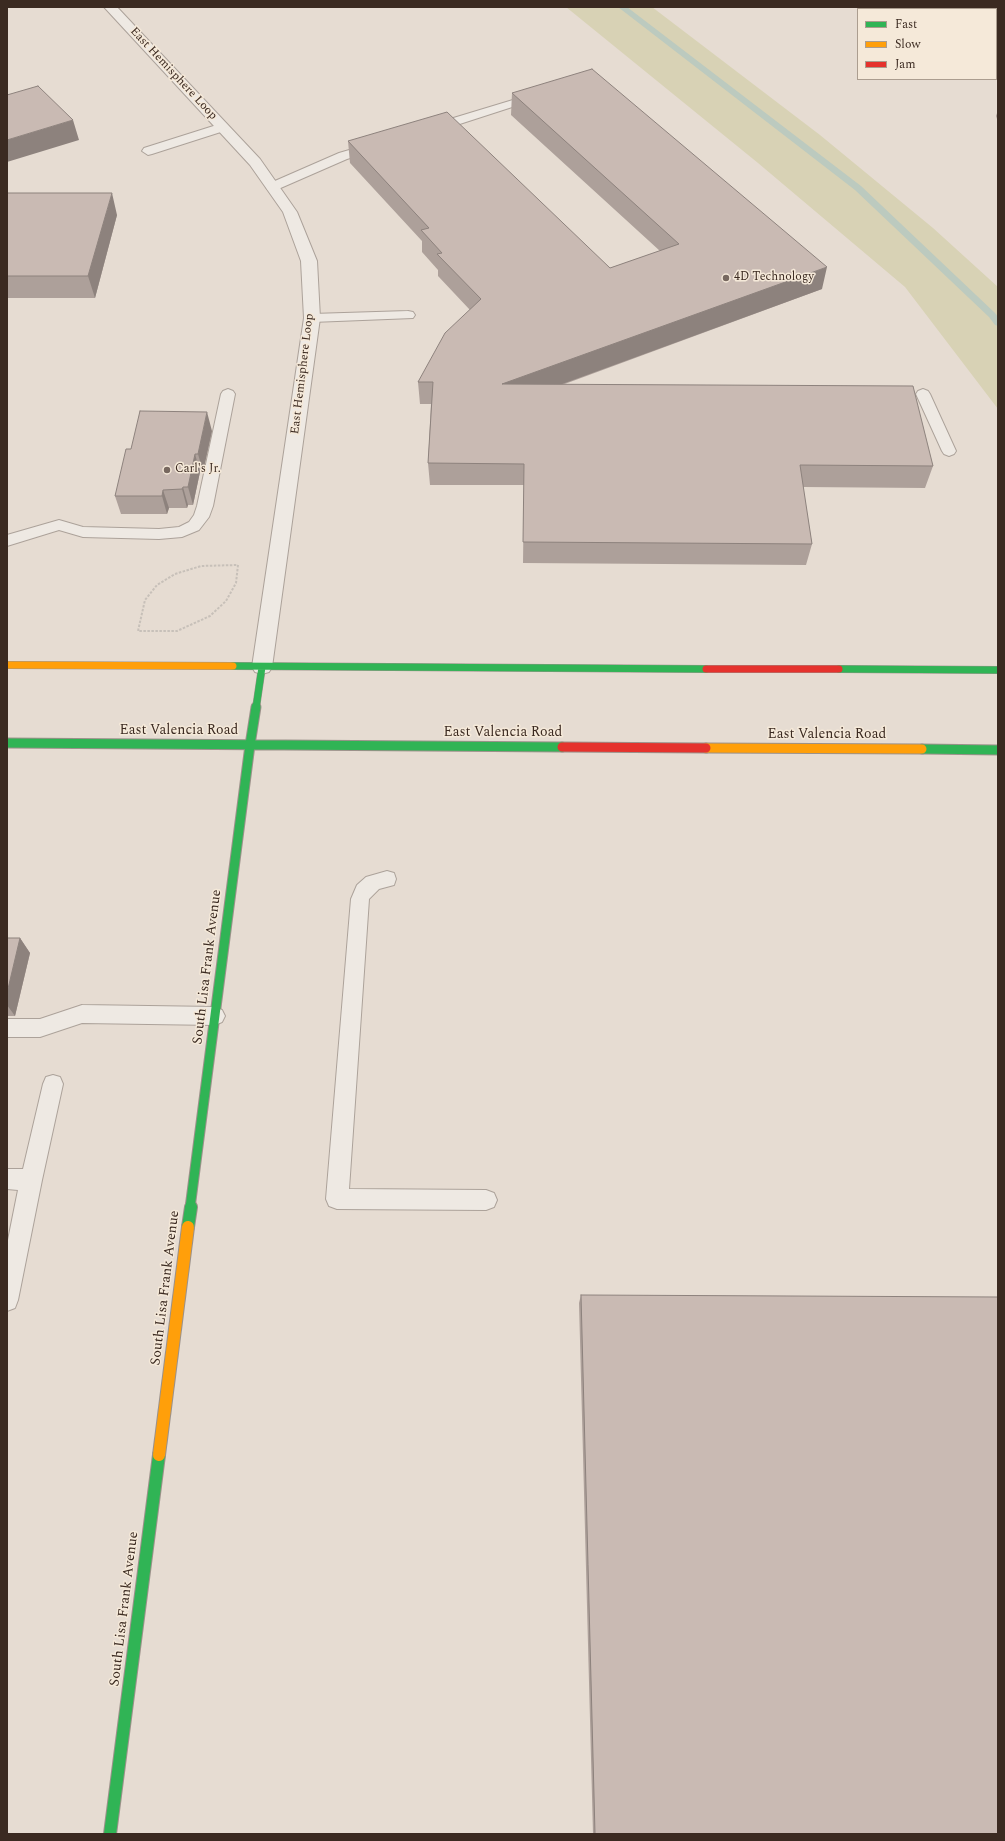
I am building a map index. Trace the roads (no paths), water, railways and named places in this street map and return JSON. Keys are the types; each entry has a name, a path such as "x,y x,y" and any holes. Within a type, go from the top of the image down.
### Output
{"main road":[{"path":"7,665 998,670"},
{"name":"South Lisa Frank Avenue","path":"110,1834 250,745 262,667"},
{"name":"East Valencia Road","path":"7,743 998,750"}],"street":[{"name":"East Hemisphere Loop","path":"110,7 255,162 290,212 309,261 312,318 262,667"}],"lane":[{"path":"420,132 548,92"},
{"path":"148,151 223,127"},
{"path":"272,187 343,156 382,144"},
{"path":"312,318 408,315"},
{"path":"7,541 59,525 83,532 159,534 182,532 194,526 201,517 206,506 228,394"},
{"path":"923,394 949,451"},
{"path":"387,879 373,883 364,890 360,899 337,1198 486,1200"},
{"path":"7,1028 40,1028 82,1014 215,1016"},
{"path":"7,1300 31,1180 53,1084"},
{"path":"7,1179 31,1180"}],"waterway":[{"path":"622,7 858,188 992,315 998,323"}],"place":[{"name":"4D Technology","path":"726,278"},
{"name":"Carl's Jr.","path":"167,470"}]}
